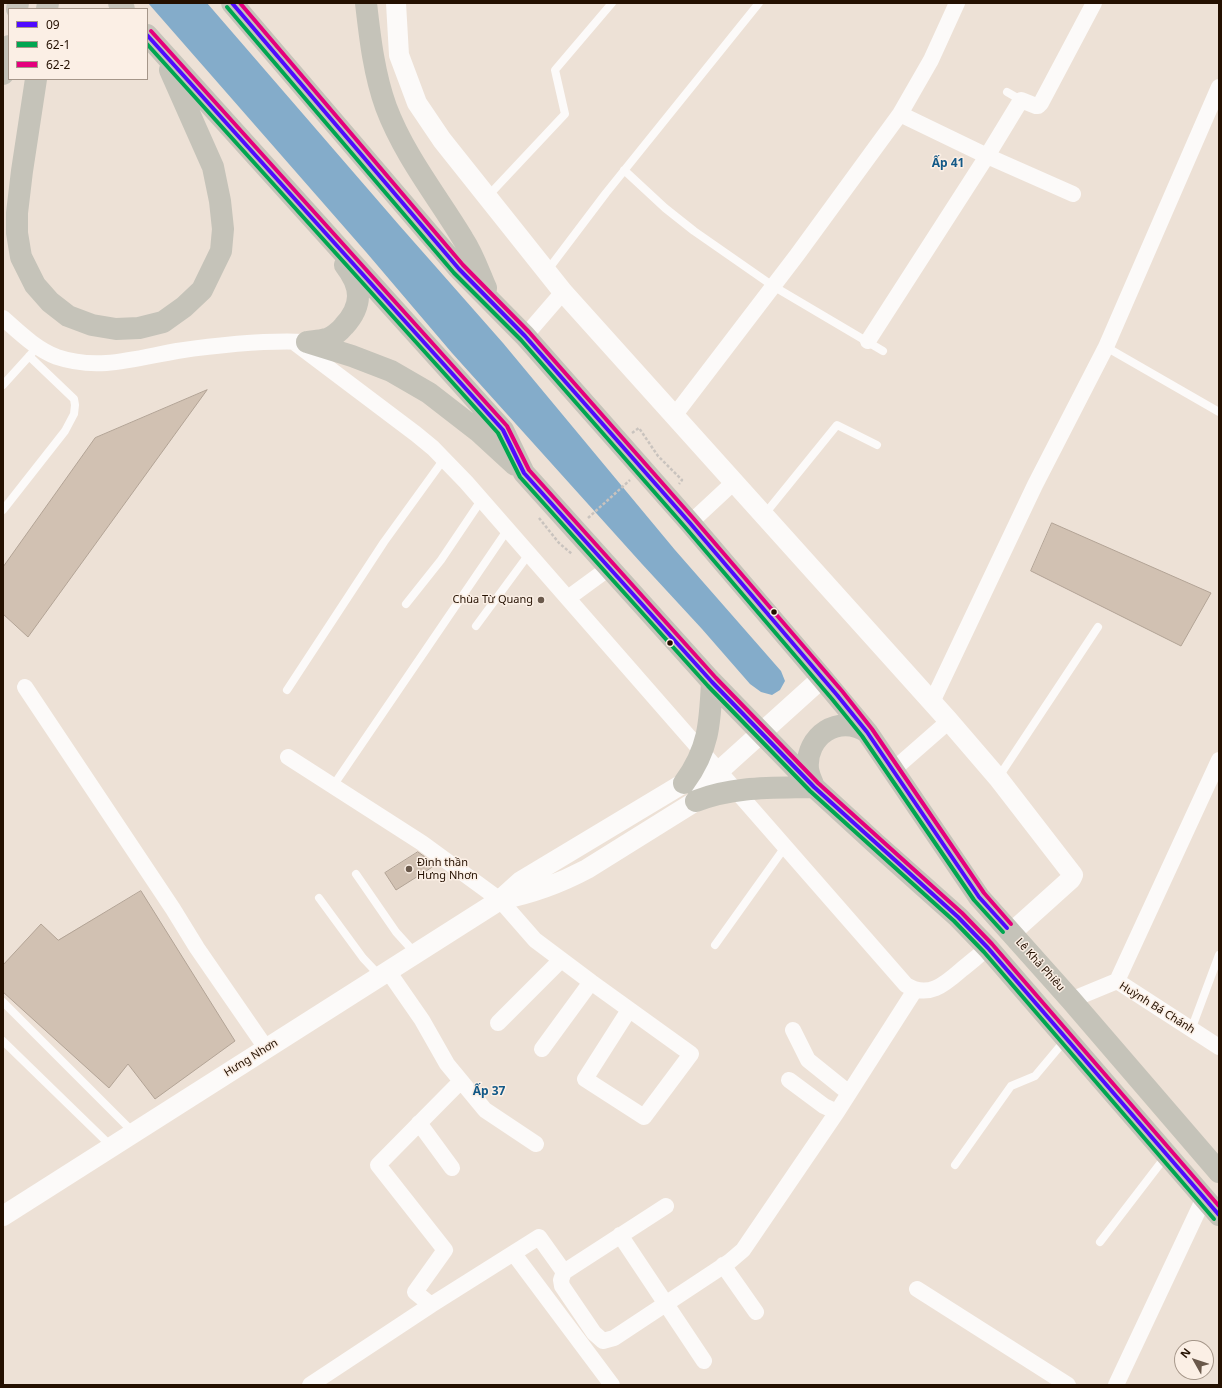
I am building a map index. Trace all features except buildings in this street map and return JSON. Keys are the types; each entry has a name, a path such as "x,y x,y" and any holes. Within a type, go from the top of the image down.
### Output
{"highway":[{"name":"Lê Khả Phiêu","path":"232,3 459,269 526,336 690,523 822,678 867,732 979,897 1071,1000 1219,1172"},
{"path":"366,3 371,48 386,108 405,147 464,240 491,300"},
{"path":"148,36 503,430 524,473"},
{"path":"3,74 8,51"},
{"path":"32,80 18,167 16,213 17,233 21,257 35,285 50,302 68,316 92,325 116,329 139,328 163,322 184,307 202,290 221,251 224,228 220,201 212,167 163,54"},
{"path":"18,167 36,80"},
{"path":"301,342 327,339 342,329 353,316 358,301 356,286 351,274 321,228"},
{"path":"301,342 352,356 390,371 429,393 478,431 524,473 712,682 762,734 814,787 958,917 988,948 1219,1216"},
{"path":"684,783 692,772 702,752 708,733 712,682"},
{"path":"814,787 808,770 808,760 813,745 818,739 830,729 846,724 854,725 867,732"},
{"path":"696,801 709,796 735,790 814,787"}],"street":[{"path":"396,3 399,55 417,103 442,140 563,292 932,702 998,778 1073,875 1071,879 1012,933"},
{"path":"674,416 773,286 900,114 931,60 957,3"},
{"path":"868,341 987,156 1021,100 1036,106 1041,103 1094,3"},
{"path":"932,702 1035,485 1106,347 1219,87"},
{"path":"900,114 987,156 1073,194"},
{"path":"526,336 563,292"},
{"path":"3,318 33,352 87,363 120,363 177,351 239,343 301,342 399,420 444,459 482,499 902,982 915,990 925,991 939,987 988,948"},
{"path":"690,523 734,482"},
{"path":"568,598 609,568"},
{"name":"Hưng Nhơn","path":"500,900 535,892 570,878 696,801 719,771 762,734 822,678"},
{"path":"25,687 266,1048"},
{"path":"893,770 949,722"},
{"path":"288,757 422,843 500,900 535,940 691,1054 644,1117 585,1079 629,1010"},
{"path":"1117,981 1219,760"},
{"name":"Hưng Nhơn","path":"3,1216 500,900 521,881 684,783 719,771"},
{"path":"498,1023 562,960"},
{"path":"384,974 422,1020 447,1064 485,1110 536,1144"},
{"name":"Huỳnh Bá Chánh","path":"1071,1000 1117,981 1219,1047"},
{"path":"542,1049 591,982"},
{"path":"666,1206 564,1272 561,1280 562,1286 594,1334 603,1341 614,1338 724,1266 743,1250 837,1112 915,990"},
{"path":"793,1030 808,1060 849,1093"},
{"path":"789,1080 824,1106 837,1112"},
{"path":"425,1300 445,1250 378,1165 461,1081"},
{"path":"420,1123 452,1168"},
{"path":"1116,1385 1204,1198"},
{"path":"620,1235 704,1361"},
{"path":"310,1385 425,1300 514,1254 539,1237 564,1272"},
{"path":"514,1254 612,1385"},
{"path":"724,1266 756,1312"},
{"path":"917,1289 1068,1385"}],"lane":[{"path":"487,196 565,114 555,70 612,3"},
{"path":"547,272 624,170 759,3"},
{"path":"1007,92 1021,100"},
{"path":"624,170 665,208 773,286 883,351"},
{"path":"1106,347 1219,412"},
{"path":"3,385 33,352 74,399 75,405 74,414 65,431 3,510"},
{"path":"764,515 838,425 877,445"},
{"path":"287,690 384,542 444,459"},
{"path":"406,604 441,560 482,499"},
{"path":"333,786 508,530"},
{"path":"476,626 529,554"},
{"path":"998,778 1098,627"},
{"path":"715,945 785,847"},
{"path":"356,874 396,932 415,954"},
{"path":"319,898 363,958 384,974"},
{"path":"1191,1030 1219,955"},
{"path":"3,1002 133,1133"},
{"path":"955,1165 1011,1086 1034,1076 1067,1039"},
{"path":"3,1041 112,1146"},
{"path":"1100,1242 1167,1155"}],"path":[{"path":"652,461 658,456"},
{"path":"582,523 634,476"},
{"path":"559,543 565,538"}],"water":[{"path":"148,3 207,3 503,343 675,550 781,671 785,681 780,690 772,695 761,692 750,684 452,353 366,252"}],"transit line":[{"name":"09","path":"232,3 459,269 525,336 690,523 837,695 867,732 979,897 1007,928"},
{"name":"62-2","path":"240,3 463,265 529,332 694,519 842,691 872,729 984,893 1011,924"},
{"name":"62-1","path":"227,7 454,273 521,340 685,527 832,699 862,736 974,900 1003,932"},
{"name":"62-2","path":"151,31 507,426 529,470 716,678 818,783 962,913 992,944 1219,1206"},
{"name":"09","path":"148,36 503,430 524,473 712,682 814,787 958,917 988,948 1219,1215"},
{"name":"62-1","path":"148,45 498,433 520,477 708,686 810,791 954,921 984,952 1214,1219"}],"place":[{"name":"Chùa Từ Quang","path":"541,600"},
{"name":"Đình thần Hưng Nhơn","path":"409,869"}],"district":[{"name":"Ấp 41","path":"948,164"},
{"name":"Ấp 37","path":"489,1092"}]}
